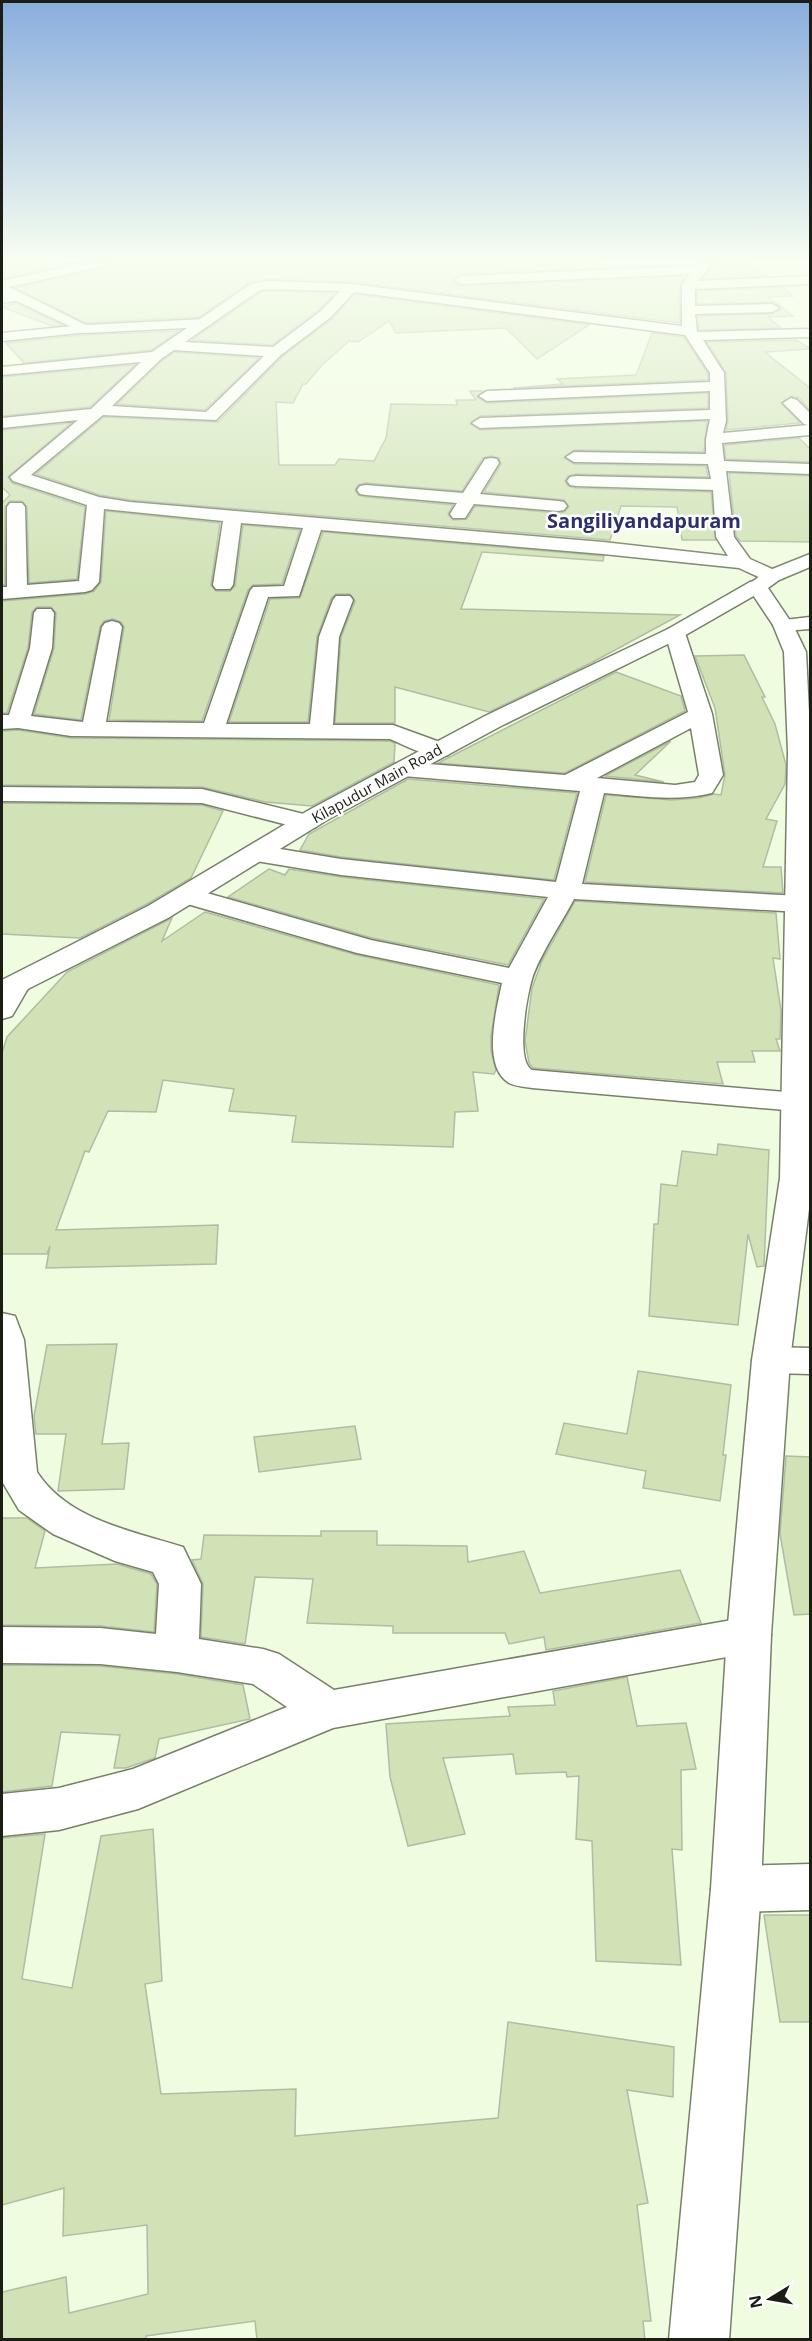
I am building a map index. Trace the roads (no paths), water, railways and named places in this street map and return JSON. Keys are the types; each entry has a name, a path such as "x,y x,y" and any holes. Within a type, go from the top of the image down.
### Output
{"street":[{"path":"4,377 46,371"},
{"path":"10,475 96,412 140,371"},
{"path":"2,423 96,412 210,417 256,371"},
{"path":"699,2340 736,1889 749,1635 771,1359 797,1178 800,904 805,753 795,652 797,624 725,537 722,485 716,463 714,439 718,414 716,371"},
{"path":"487,396 718,386"},
{"path":"23,402 38,419"},
{"path":"791,404 810,421"},
{"path":"480,423 718,414"},
{"path":"714,439 810,430"},
{"path":"574,457 810,469"},
{"path":"445,536 491,463"},
{"path":"10,475 96,502 445,536 603,548 757,575"},
{"path":"576,481 722,485"},
{"path":"366,490 558,506"},
{"path":"75,495 21,506 9,592 74,588 85,586 89,582 96,502"},
{"path":"223,585 233,516"},
{"path":"213,729 260,591 292,592 314,524"},
{"name":"Kilapudur Main Road","path":"9,988 186,895 307,822 493,721 675,633 757,575 810,560"},
{"path":"321,731 329,638 343,600"},
{"path":"44,613 41,648 10,721 71,729 393,732 440,750"},
{"path":"93,729 112,627"},
{"path":"403,769 675,792 703,788 711,775 701,714 675,633"},
{"path":"581,784 701,714"},
{"path":"581,784 569,883 518,978 507,1040 514,1070 518,1076 797,1102"},
{"path":"2,794 202,796 307,822"},
{"path":"256,852 340,867 564,891 800,904"},
{"path":"186,895 367,947 518,978"},
{"path":"2,1010 9,988"},
{"path":"2,1325 6,1340 17,1473 33,1499 67,1524 130,1550 168,1560 180,1584 177,1654"},
{"path":"771,1359 810,1361"},
{"path":"2,1815 59,1809 138,1788 328,1710 749,1635"},
{"path":"2,1645 100,1646 177,1654 263,1667 328,1710"},
{"path":"736,1889 810,1887"}],"district":[{"name":"Sangiliyandapuram","path":"644,521"}]}
